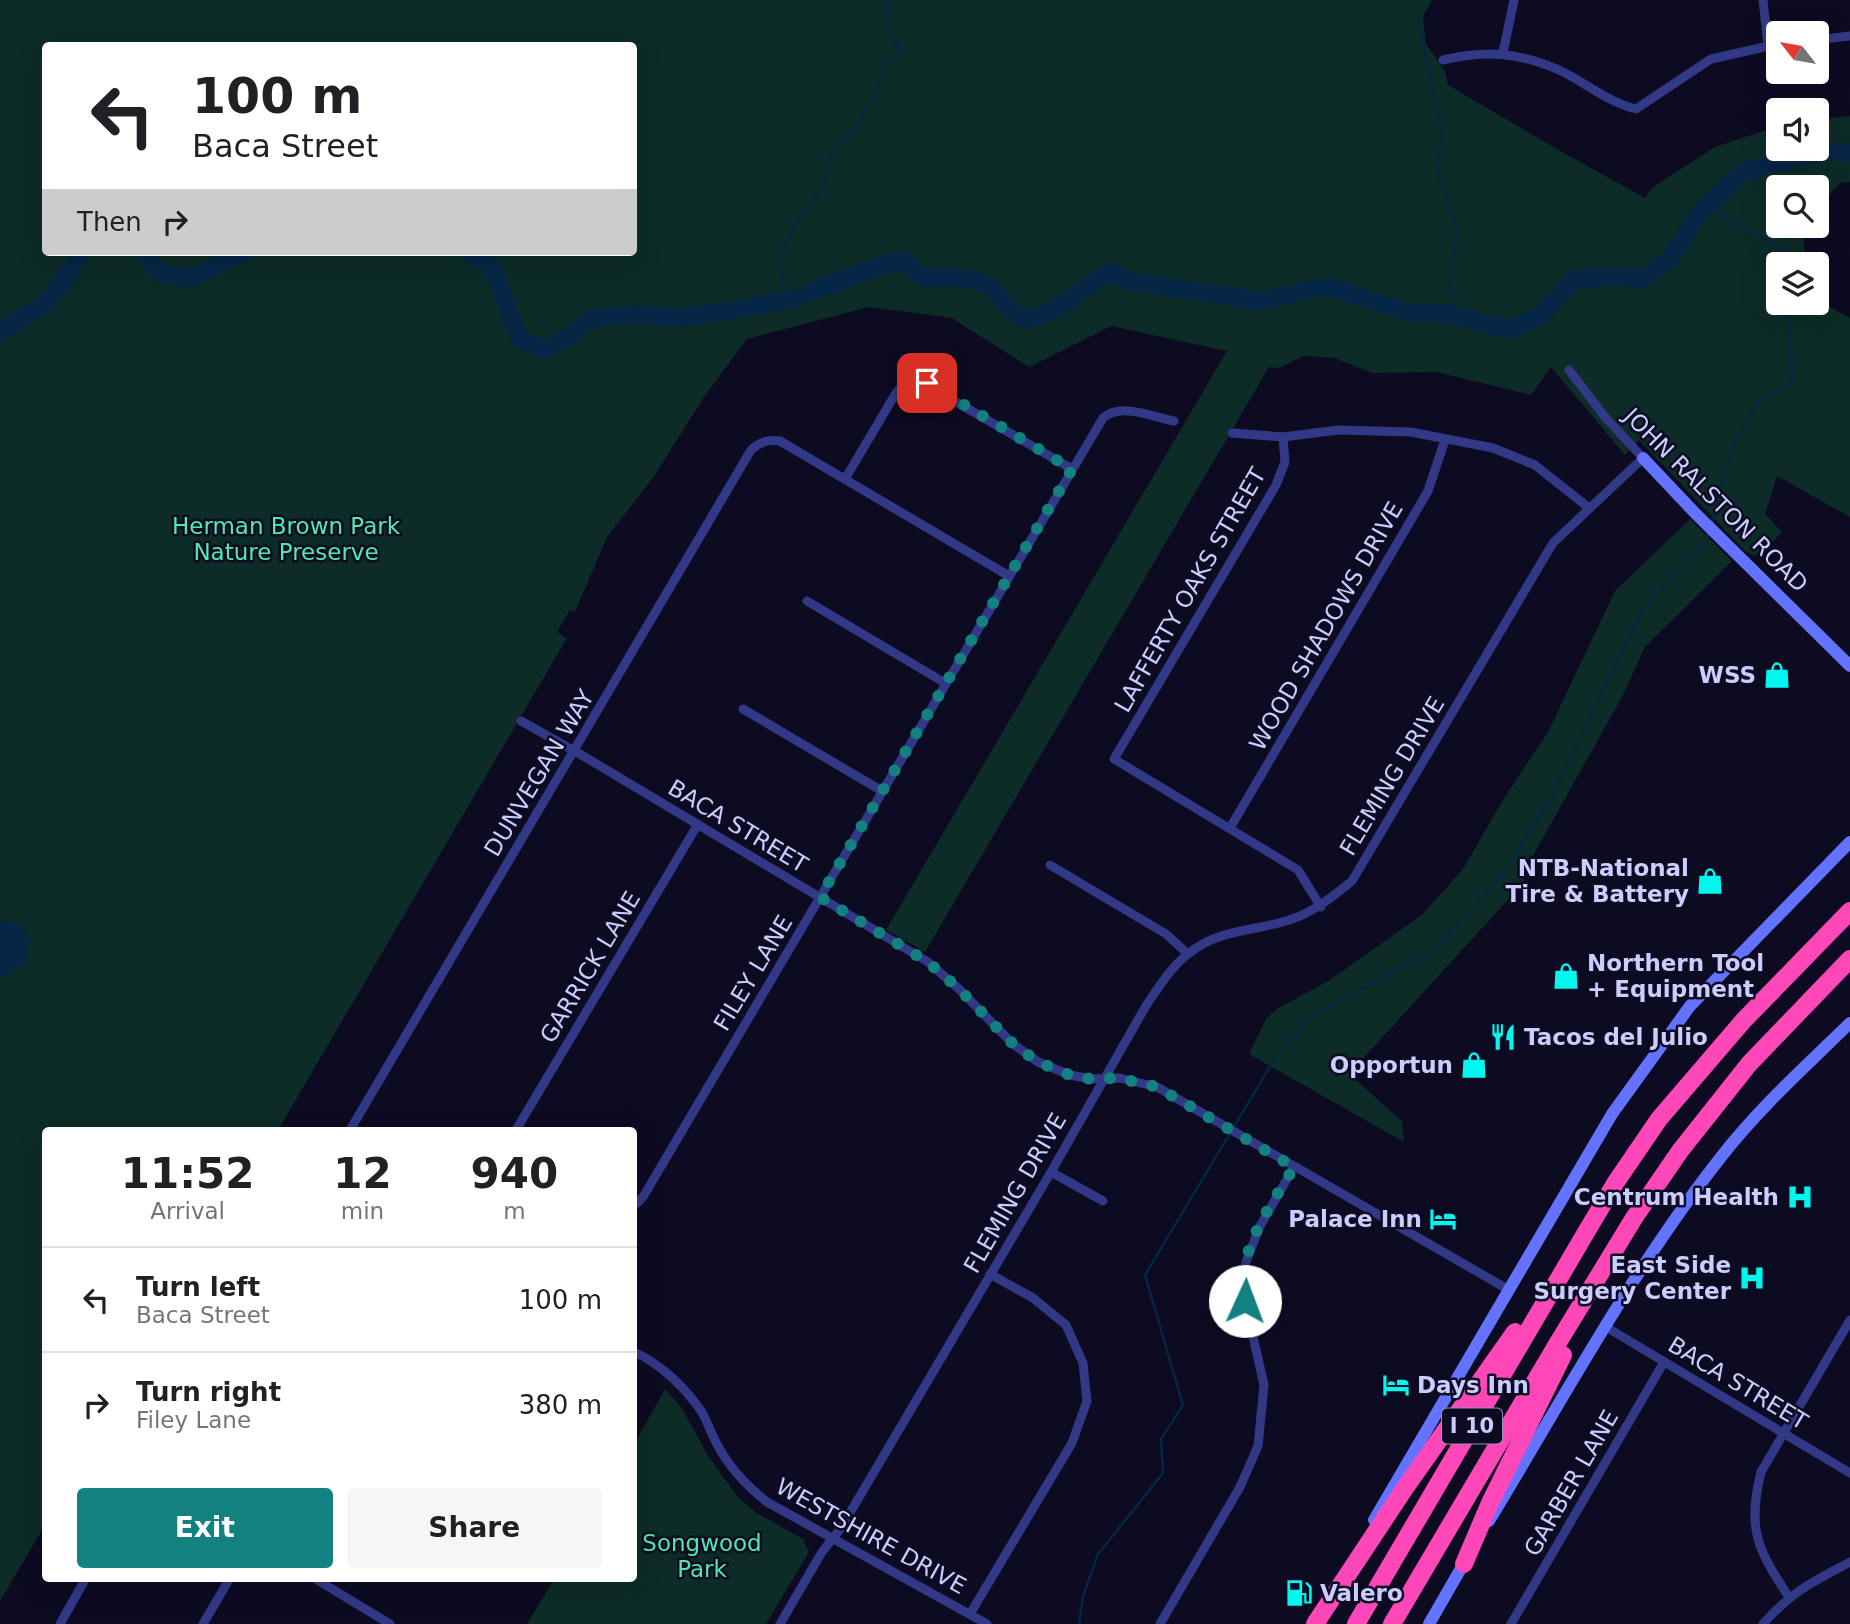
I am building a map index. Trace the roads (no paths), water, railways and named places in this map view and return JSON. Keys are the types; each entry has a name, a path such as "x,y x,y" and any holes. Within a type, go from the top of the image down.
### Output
{"highway":[{"name":"I 10","path":"1356,1624 1616,1182 1659,1119 1744,1020 1850,911"},
{"name":"I 10","path":"1392,1624 1611,1256 1680,1151 1773,1037 1850,958"},
{"path":"1315,1624 1405,1488 1588,1229"},
{"path":"1464,1564 1490,1503 1611,1256"}],"main road":[{"name":"JOHN RALSTON ROAD","path":"1643,458 1696,514 1846,660"},
{"path":"1315,1624 1612,1114 1690,1006 1850,842"},
{"path":"1429,1624 1606,1327 1685,1204 1723,1154 1771,1100 1850,1023"}],"street":[{"path":"1503,53 1514,0"},
{"path":"1763,0 1768,21"},
{"path":"1829,38 1850,36"},
{"path":"1443,60 1462,55 1503,53 1558,70 1622,106 1636,109 1711,59 1766,47"},
{"name":"JOHN RALSTON ROAD","path":"1569,370 1605,417 1643,458"},
{"path":"1009,576 845,479 896,393 912,381 920,381 1072,469"},
{"name":"FILEY LANE","path":"637,1203 1103,418 1109,413 1121,410 1174,421"},
{"path":"1232,433 1283,437 1338,430 1411,432 1493,448 1535,466 1589,508"},
{"name":"LAFFERTY OAKS STREET","path":"1230,828 1114,759 1276,485 1285,462 1283,437"},
{"name":"WOOD SHADOWS DRIVE","path":"1230,828 1428,491 1445,440"},
{"name":"DUNVEGAN WAY","path":"352,1127 751,450 766,441 780,441 845,479"},
{"name":"FLEMING DRIVE","path":"780,1624 841,1528 1051,1172 1147,1003 1166,977 1188,954 1226,933 1288,920 1321,906 1352,881 1553,544 1643,458"},
{"path":"807,601 945,683"},
{"path":"743,709 882,791"},
{"name":"BACA STREET","path":"521,721 928,962 1013,1044 1038,1062 1070,1075 1091,1079 1119,1078 1157,1087 1509,1290"},
{"name":"GARRICK LANE","path":"518,1127 698,824"},
{"path":"1230,828 1298,870 1321,906"},
{"path":"1050,865 1166,934 1188,954"},
{"path":"1160,1624 1240,1487 1258,1446 1264,1384 1245,1301 1246,1262 1259,1228 1294,1167"},
{"path":"1051,1172 1103,1202"},
{"path":"970,1614 1072,1443 1087,1401 1083,1363 1066,1325 1032,1298 990,1274"},
{"path":"1789,1597 1769,1568 1754,1531 1754,1500 1761,1472 1850,1320"},
{"name":"BACA STREET","path":"1606,1327 1850,1473"},
{"name":"WESTSHIRE DRIVE","path":"637,1354 664,1372 689,1397 703,1414 718,1447 748,1487 767,1502 987,1624"},
{"name":"GARBER LANE","path":"1511,1624 1664,1362"},
{"path":"1763,1624 1789,1597 1816,1579 1850,1562"},
{"path":"60,1624 84,1582"},
{"path":"204,1624 228,1582"},
{"path":"321,1582 390,1624"}],"water":[{"path":"3,919 22,927 31,942 25,963 0,978 0,922"}],"waterway":[{"path":"790,300 785,290 779,256 802,214 817,196 829,166 829,157 861,121 865,108 872,103 883,67 900,54 888,25 887,0"},
{"path":"1417,14 1443,137 1436,166 1457,231 1449,291 1450,295 1459,292 1463,296 1462,318"},
{"path":"474,256 493,270 519,339 545,350 593,318 634,314 682,318 790,300 885,264 903,260 924,278 967,278 991,287 1005,305 1024,320 1054,310 1111,272 1134,282 1259,301 1327,286 1410,313 1446,313 1510,330 1541,315 1573,280 1608,276 1643,279 1670,259 1700,212 1742,172 1827,151 1850,153"},
{"path":"1715,197 1722,216 1788,252"},
{"path":"0,332 50,300 79,256"},
{"path":"148,256 157,271 189,279 237,256"},
{"path":"1711,524 1734,444 1758,401 1792,382 1789,315"},
{"path":"1079,1624 1083,1596 1098,1554 1163,1473 1161,1439 1183,1405 1145,1275 1277,1055 1317,1013 1433,950 1503,874 1550,800 1644,607 1706,543 1708,534"}],"place":[{"name":"WSS","path":"1777,675"},
{"name":"NTB-National Tire & Battery","path":"1710,881"},
{"name":"Northern Tool + Equipment","path":"1566,976"},
{"name":"Tacos del Julio","path":"1503,1037"},
{"name":"Opportun","path":"1474,1065"},
{"name":"Centrum Health","path":"1800,1197"},
{"name":"Palace Inn","path":"1443,1219"},
{"name":"East Side Surgery Center","path":"1752,1278"},
{"name":"Days Inn","path":"1396,1385"},
{"name":"Valero","path":"1299,1593"}],"park label":[{"name":"Herman Brown Park Nature Preserve","path":"286,539"},
{"name":"Songwood Park","path":"702,1556"}]}
